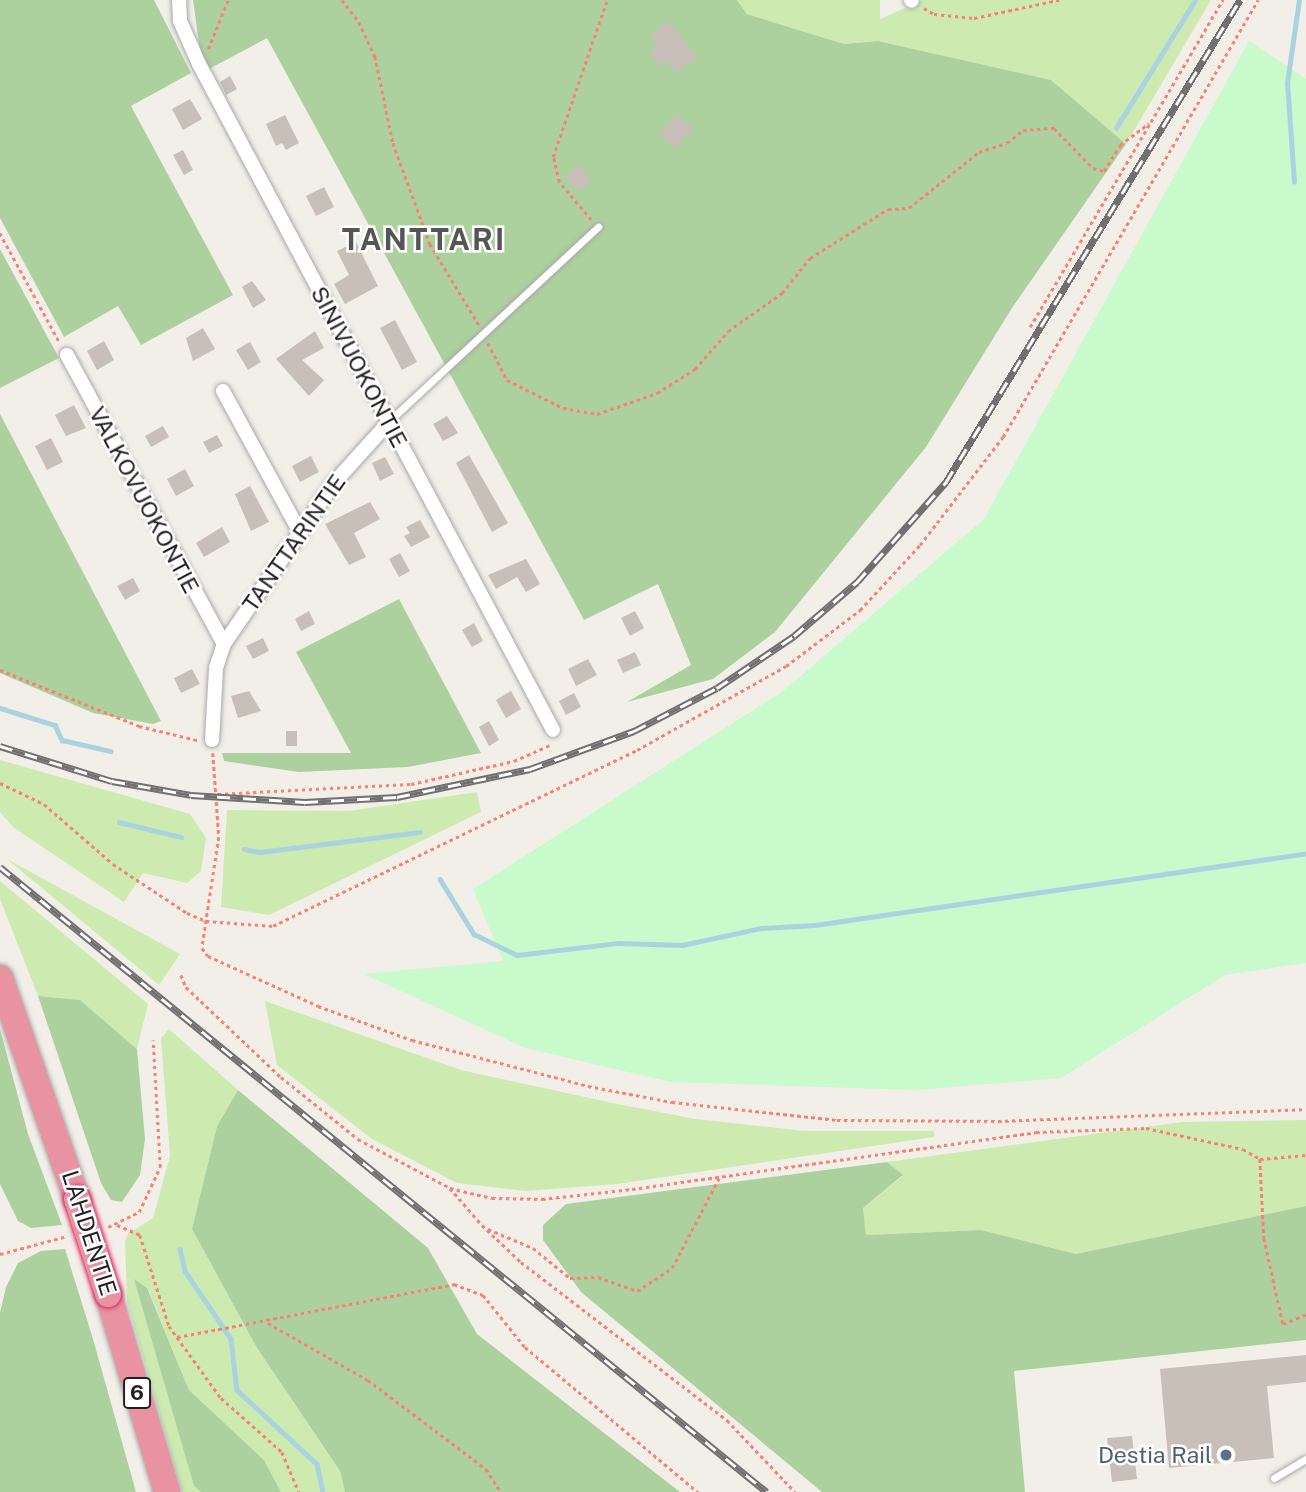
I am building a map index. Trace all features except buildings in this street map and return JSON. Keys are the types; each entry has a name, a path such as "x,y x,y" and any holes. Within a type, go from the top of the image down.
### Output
{"highway":[{"name":"LAHDENTIE","path":"0,978 36,1074 108,1294 167,1492"}],"street":[{"name":"SINIVUOKONTIE","path":"179,0 180,21 199,64 553,730"},
{"name":"VALKOVUOKONTIE","path":"67,355 224,644"},
{"path":"223,391 301,534"},
{"name":"TANTTARINTIE","path":"212,740 216,668 224,644 333,484 388,423"}],"lane":[{"name":"TANTTARINTIE","path":"388,423 598,227"},
{"path":"1274,1478 1306,1459"}],"path":[{"path":"199,64 215,39 228,0"},
{"path":"342,0 359,22 375,56 393,143 430,244 484,335 507,380 564,408 597,414 657,393 695,369 728,331 782,293 810,258 888,209 909,208 979,152 1007,143 1023,130 1054,128 1093,168 1104,171 1120,145 1149,123"},
{"path":"598,227 559,182 553,157 607,0"},
{"path":"912,0 934,14 955,18 1059,0"},
{"path":"1030,327 1223,0"},
{"path":"1050,352 1258,0"},
{"path":"0,233 67,355"},
{"path":"0,670 139,726 190,740 212,740 218,793 216,870 200,939 208,956 318,1006 412,1040 588,1086 672,1102 838,1120 913,1122 1306,1109"},
{"path":"218,793 256,789 342,791 411,784 534,755 553,742 553,730"},
{"path":"181,975 186,987 281,1077 358,1139 450,1188 492,1198 542,1199 719,1178 1036,1132 1146,1128 1243,1149 1260,1159 1306,1155"},
{"path":"153,1040 160,1167 139,1212 117,1225 140,1235 169,1326 177,1338 221,1398 282,1452 296,1476 299,1492"},
{"path":"1260,1159 1264,1238 1283,1324 1306,1314"},
{"path":"482,1225 533,1248 570,1278 598,1277 637,1291 672,1268 719,1178"},
{"path":"450,1188 482,1225 521,1262 727,1420 795,1492"},
{"path":"0,1254 67,1236"},
{"path":"177,1338 266,1322 360,1299 454,1284 483,1295 525,1348 698,1492"},
{"path":"266,1322 368,1380 486,1469 502,1492"}],"green space":[{"path":"0,0 154,0 191,73 131,106 233,295 141,345 118,306 64,337 0,218"},
{"path":"193,0 737,0 747,14 844,44 878,41 1051,80 1126,144 1012,308 926,447 775,632 713,679 627,702 691,665 658,584 584,620 267,38 209,69 200,50"},
{"path":"737,0 880,0 880,19 923,0 1211,0 1126,144 1051,80 878,41 844,44 747,14"},
{"path":"1249,41 1306,79 1306,963 1225,975 1061,1078 915,1090 671,1082 525,1048 364,974 503,961 473,889 783,691 984,519"},
{"path":"0,249 59,358 0,388"},
{"path":"0,414 161,721 153,724 93,713 0,673"},
{"path":"399,599 481,753 408,767 299,772 224,761 222,753 351,753 296,652"},
{"path":"0,760 190,814 206,838 201,871 187,883 143,873 124,902 13,827 0,812"},
{"path":"477,792 481,812 269,915 221,907 227,810 349,811"},
{"path":"7,859 180,954 159,985"},
{"path":"0,881 148,1004 137,1049 80,1000 38,996 0,899"},
{"path":"38,996 80,1000 137,1049 145,1139 140,1175 122,1202 111,1200 101,1183"},
{"path":"265,1001 461,1070 617,1104 696,1119 804,1131 934,1131 934,1137 617,1184 525,1191 457,1183 372,1139 277,1065"},
{"path":"0,1029 28,1134 62,1225 31,1228 18,1221 0,1184"},
{"path":"169,1029 238,1090 217,1126 192,1229 257,1348 340,1471 345,1492 281,1492 264,1460 189,1390 148,1289 194,1486 201,1492 182,1492 127,1301 125,1241 128,1234 153,1218 170,1156 161,1038"},
{"path":"238,1090 428,1248 477,1334 680,1492 345,1492 340,1471 257,1348 192,1229 217,1126"},
{"path":"1306,1120 1306,1206 1076,1254 981,1230 866,1235 863,1208 903,1176 887,1162 1183,1122"},
{"path":"887,1162 903,1175 863,1208 866,1235 981,1230 1076,1254 1306,1206 1306,1340 1014,1371 1025,1492 822,1492 581,1292 543,1240 543,1225 566,1204"},
{"path":"65,1249 136,1492 0,1492 0,1313 6,1287 18,1263 41,1251"},
{"path":"134,1279 147,1288 189,1390 264,1460 281,1492 201,1492 194,1486"}],"waterway":[{"path":"1116,128 1195,0"},
{"path":"1294,182 1287,83 1299,0"},
{"path":"0,708 55,725 62,740 111,751"},
{"path":"119,822 181,837"},
{"path":"244,849 260,852 420,832"},
{"path":"440,879 474,934 517,955 618,943 682,945 761,928 815,925 1306,853"},
{"path":"180,1249 185,1271 231,1339 237,1390 317,1464 323,1492"}],"railway":[{"path":"0,746 112,781 191,795 305,802 397,797 530,769 634,731 717,688 794,636 857,582 946,482 1240,0"},
{"path":"0,867 767,1492"}],"place":[{"name":"Destia Rail","path":"1226,1455"}],"district":[{"name":"TANTTARI","path":"424,239"}]}
